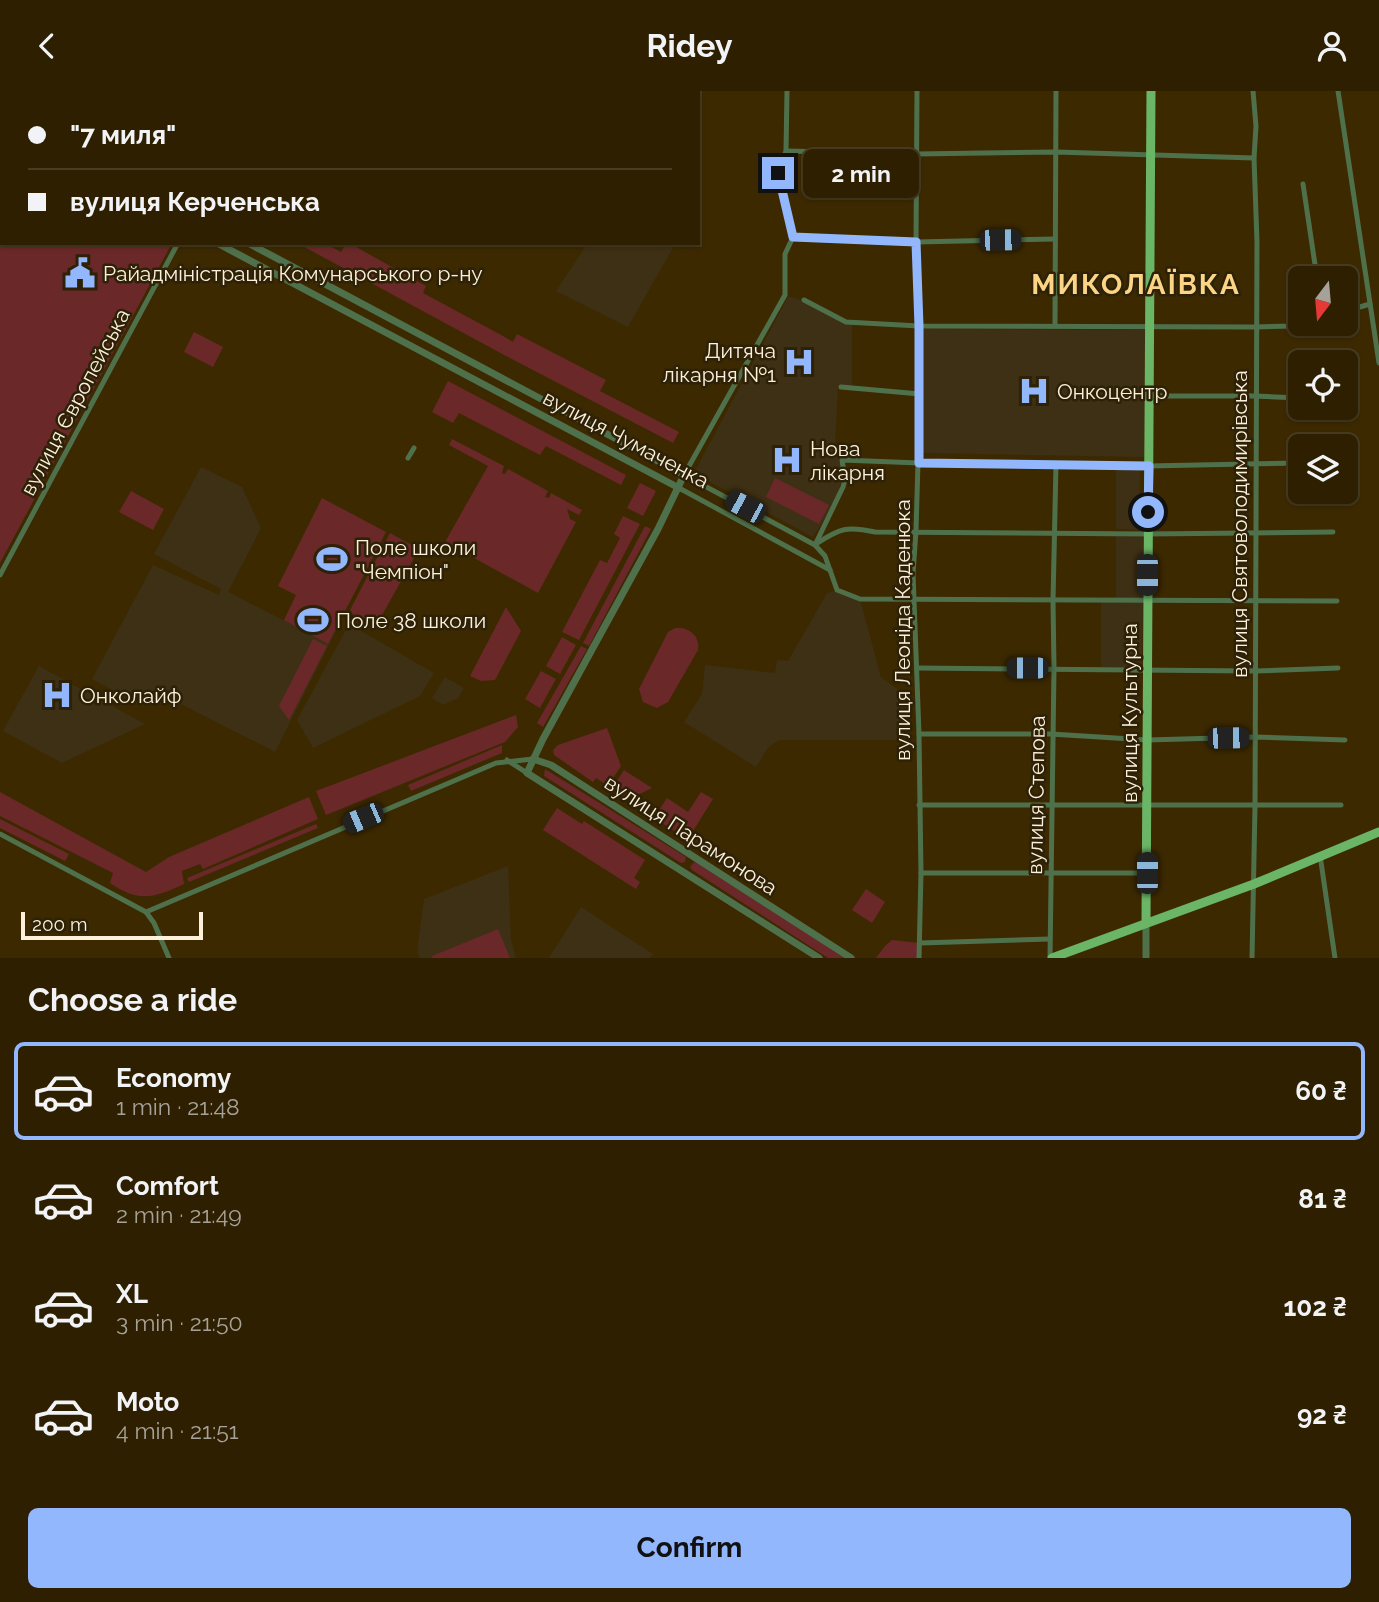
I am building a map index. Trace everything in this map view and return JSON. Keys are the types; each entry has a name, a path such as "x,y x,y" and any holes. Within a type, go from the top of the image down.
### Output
{"main road":[{"name":"вулиця Культурна","path":"1146,923 1151,91"},
{"path":"1051,958 1254,884 1379,832"}],"street":[{"path":"527,773 684,475 785,295 785,254 793,237 778,173 786,151 787,91"},
{"name":"вулиця Леоніда Каденюка","path":"916,91 919,463 914,600 921,873 919,958"},
{"path":"1055,325 1056,91"},
{"name":"вулиця Святоволодимирівська","path":"1252,958 1257,242 1253,91"},
{"path":"1338,91 1379,363"},
{"path":"786,151 916,154 1056,152 1254,158"},
{"path":"1303,184 1315,266"},
{"path":"793,237 916,242 1055,239"},
{"name":"вулиця Європейська","path":"0,575 177,245"},
{"name":"вулиця Чумаченка","path":"221,245 831,571"},
{"name":"вулиця Чумаченка","path":"252,245 815,545"},
{"path":"804,300 846,322 919,326 1288,326"},
{"path":"1358,308 1370,304"},
{"path":"841,387 919,394"},
{"path":"1148,396 1288,397"},
{"path":"408,458 414,447"},
{"path":"815,545 843,487 845,479 842,460 1149,466 1288,464"},
{"name":"вулиця Степова","path":"1051,958 1051,734 1056,464"},
{"path":"815,545 844,528 875,532 1333,532"},
{"path":"815,545 825,556 837,590 860,599 1337,601"},
{"path":"917,668 1147,671 1338,668"},
{"path":"919,734 1051,734 1147,740 1255,737 1345,740"},
{"name":"вулиця Парамонова","path":"146,912 399,802 496,763 533,759 551,765 851,958"},
{"name":"вулиця Парамонова","path":"507,760 819,958"},
{"path":"919,805 1341,805"},
{"path":"0,834 146,912 154,923 169,958"},
{"path":"1320,855 1335,958"},
{"path":"682,871 691,856"},
{"path":"921,873 1147,873"},
{"name":"вулиця Культурна","path":"1146,923 1146,958"},
{"path":"920,943 1050,939"}],"shaded area":[{"path":"0,245 171,245 0,563"},
{"path":"301,245 328,245 341,252 345,245 353,245 426,286 423,293 513,342 517,334 606,380 600,391 679,432 673,443"},
{"path":"587,245 674,245 628,327 556,291"},
{"path":"788,297 796,298 852,324 852,387 838,386 835,447 843,474 837,499 813,537 697,475 696,469"},
{"name":"Онкоцентр","path":"923,329 1145,330 1144,457 923,453"},
{"path":"194,332 223,347 213,367 184,352"},
{"path":"448,381 626,475 621,485 546,446 540,455 459,413 453,423 432,412"},
{"path":"452,439 504,466 502,473 505,474 508,469 548,491 545,497 549,498 551,493 582,510 579,515 567,509 570,519 576,522 538,593 445,542 488,466 449,445"},
{"path":"201,467 242,487 261,528 228,592 283,620 342,619 275,752 167,697 163,704 143,706 92,679 153,565 219,595 221,589 154,554"},
{"path":"1116,467 1140,467 1139,530 1116,529"},
{"path":"775,478 829,505 819,524 766,497"},
{"path":"640,483 656,491 643,516 627,508"},
{"path":"131,491 164,509 153,530 119,512"},
{"name":"Поле школи \"Чемпіон\"","path":"322,498 386,532 328,644 284,620 296,595 278,586"},
{"path":"623,516 640,524 579,640 562,632 600,560 607,563 620,538 614,534"},
{"path":"645,526 651,529 589,646 583,643"},
{"path":"390,533 419,549 376,626 349,612"},
{"path":"1116,536 1143,537 1143,599 1116,598"},
{"path":"837,590 860,599 881,677 908,697 908,740 779,740 768,748 756,767 684,722 702,694 705,665 775,673 777,660 788,661 827,593"},
{"path":"1101,602 1143,603 1142,668 1101,667"},
{"path":"506,607 521,631 495,680 481,681 470,676"},
{"path":"349,624 434,673 420,696 313,748 297,720"},
{"path":"675,628 692,633 697,640 698,650 668,702 657,708 643,702 639,689 668,632"},
{"path":"562,637 576,645 560,674 546,666"},
{"path":"313,639 327,646 289,720 279,706"},
{"path":"581,646 587,649 543,727 537,723"},
{"name":"Онколайф","path":"39,666 145,724 62,763 3,731"},
{"path":"541,671 556,679 540,708 525,699"},
{"path":"445,677 464,688 458,698 443,705 432,698"},
{"path":"516,715 518,727 505,742 326,815 316,791"},
{"path":"607,728 621,766 608,786 596,778 593,782 554,755 553,750 558,745"},
{"path":"502,745 502,753 411,791 408,785"},
{"path":"545,769 686,857 685,862 681,863 544,776"},
{"path":"624,770 652,788 625,801 614,794 613,787"},
{"path":"0,792 146,872 169,857 309,797 318,819 203,869 200,864 182,871 184,884 173,889 155,895 138,896 110,883 113,873 0,816"},
{"path":"701,792 713,799 688,839 654,818 667,798 688,812"},
{"path":"557,808 582,824 584,821 645,860 634,878 640,882 636,889 543,830"},
{"path":"0,819 69,854 65,861 0,828"},
{"path":"316,824 318,828 189,882 187,878"},
{"path":"694,862 845,958 828,958 692,870 690,867"},
{"path":"508,866 511,940 516,958 420,958 417,951 424,899"},
{"path":"866,889 885,902 872,923 852,910"},
{"path":"581,907 653,954 650,958 549,958"},
{"path":"498,929 510,958 432,958 432,956"},
{"path":"892,940 920,943 919,958 876,958"}],"place":[{"name":"Райадміністрація Комунарського р-ну","path":"80,273"},
{"name":"Дитяча лікарня №1","path":"799,362"},
{"name":"Онкоцентр","path":"1034,391"},
{"name":"Нова лікарня","path":"787,460"},
{"name":"Поле школи \"Чемпіон\"","path":"332,559"},
{"name":"Поле 38 школи","path":"313,620"},
{"name":"Онколайф","path":"57,695"}],"district":[{"name":"МИКОЛАЇВКА","path":"1136,284"}],"route":[{"path":"778,173 793,237 916,242 919,463 1149,466 1148,512"}]}
